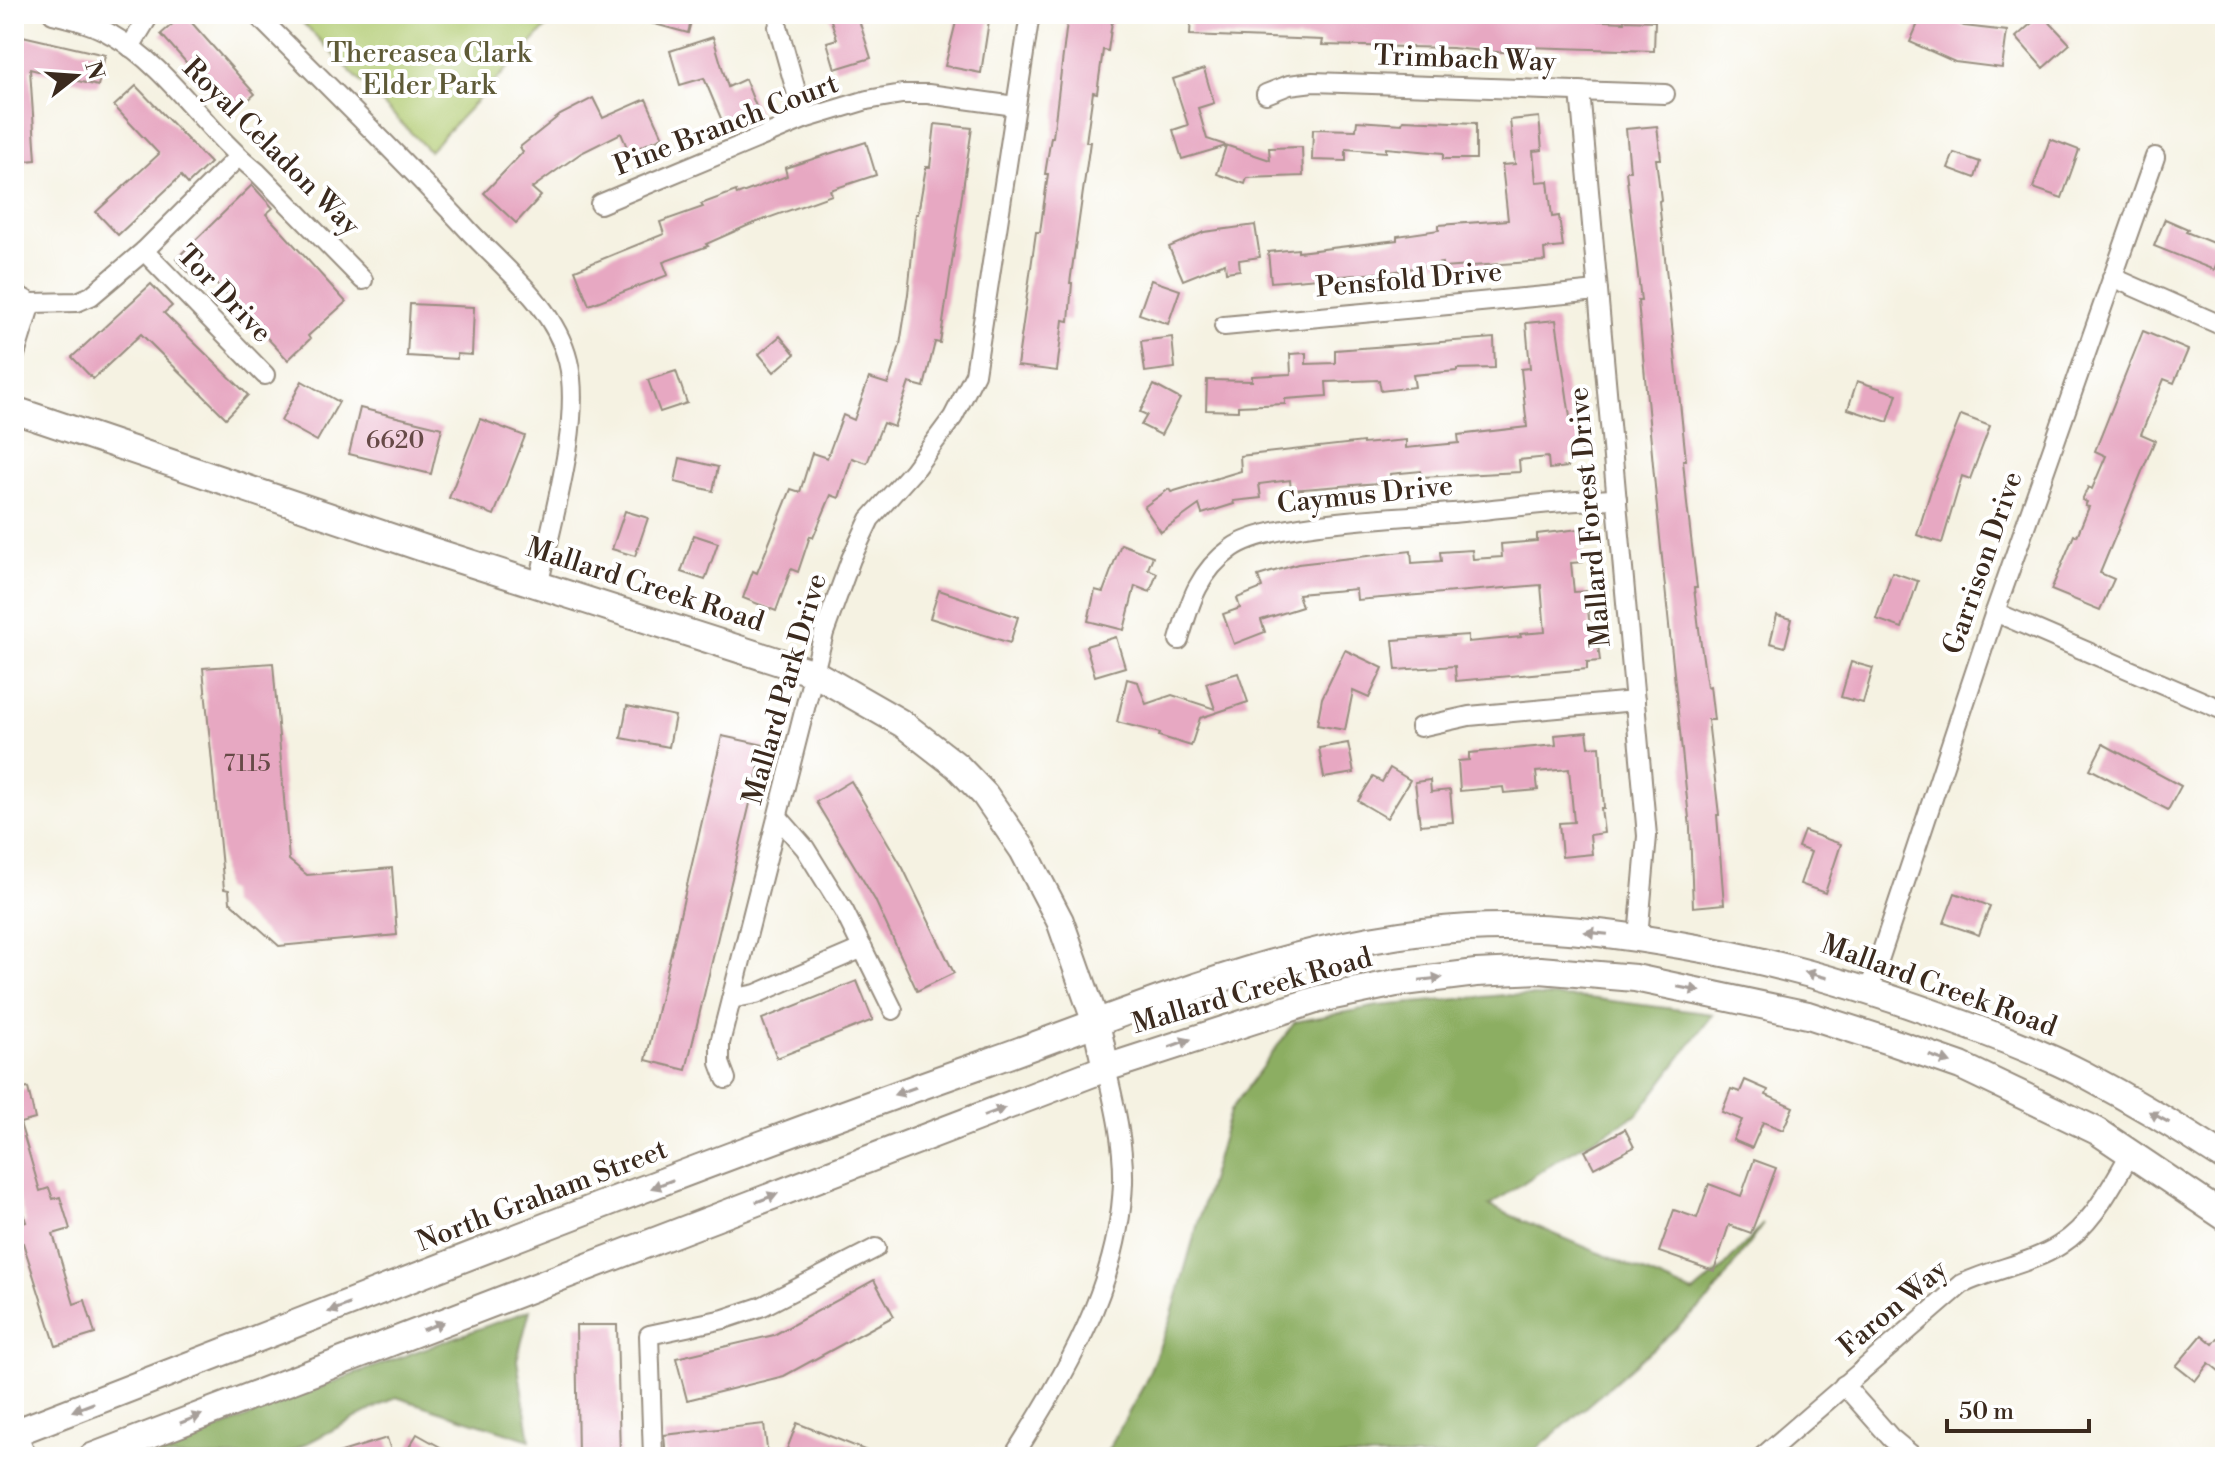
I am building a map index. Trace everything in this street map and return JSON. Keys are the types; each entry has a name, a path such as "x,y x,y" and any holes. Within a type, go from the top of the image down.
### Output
{"main road":[{"name":"Mallard Creek Road","path":"14,410 423,548 814,673 903,724 934,745 985,795 1010,828 1046,889 1096,1023 1106,1068 1319,999 1410,981 1476,973 1540,970 1635,978 1808,1015 1961,1066 2097,1131 2225,1217"},
{"name":"Mallard Creek Road","path":"1096,1023 1276,961 1413,932 1517,927 1638,937 1789,968 1869,990 1994,1035 2079,1072 2225,1158"},
{"name":"North Graham Street","path":"15,1430 864,1106 1096,1023"},
{"path":"92,1457 1106,1068"}],"street":[{"name":"Royal Celadon Way","path":"53,14 81,21 111,34 130,47 363,280"},
{"path":"130,47 150,14"},
{"path":"256,14 448,208 545,311 559,334 572,387 571,419 539,583"},
{"name":"Mallard Park Drive","path":"726,1079 720,1063 720,1043 824,633 870,519 913,471 953,417 975,374 1030,14"},
{"path":"778,27 804,119"},
{"name":"Trimbach Way","path":"1266,94 1289,85 1313,82 1665,94"},
{"name":"Mallard Forest Drive","path":"1580,91 1647,836 1638,937"},
{"name":"Pine Branch Court","path":"600,204 804,119 867,100 902,94 928,94 1015,106"},
{"path":"14,293 31,303 77,302 91,296 144,251 238,157"},
{"name":"Garrison Drive","path":"1869,990 1995,612 2155,157"},
{"name":"Tor Drive","path":"144,251 265,375"},
{"path":"2112,277 2225,327"},
{"name":"Pensfold Drive","path":"1224,326 1598,291"},
{"path":"14,358 31,303"},
{"name":"Caymus Drive","path":"1179,640 1191,598 1211,566 1235,546 1261,535 1328,524 1617,499"},
{"path":"1995,612 2225,711"},
{"path":"1420,727 1469,716 1635,701"},
{"path":"778,817 805,848 825,879 893,1010"},
{"path":"731,999 756,994 863,948"},
{"path":"1013,1457 1067,1370 1089,1327 1119,1223 1123,1182 1120,1128 1106,1068"},
{"name":"Faron Way","path":"1762,1457 1962,1284 1986,1272 2058,1247 2079,1231 2095,1212 2131,1153"},
{"path":"653,1457 649,1335 724,1319 763,1306 876,1248"},
{"path":"1844,1385 1891,1438 1914,1457"},
{"path":"15,1430 27,1457"}],"green space":[{"name":"Thereasea Clark Elder Park","path":"294,14 559,14 429,151"},
{"path":"1504,995 1588,998 1713,1014 1638,1114 1557,1160 1489,1206 1693,1293 1722,1269 1763,1224 1709,1300 1528,1457 1104,1457 1144,1385 1170,1321 1230,1111 1295,1022 1378,1006"},
{"path":"530,1310 517,1360 530,1440 396,1397 288,1453 286,1457 150,1457 341,1379"}],"building":[{"path":"184,14 255,94 232,114 161,34"},
{"path":"637,14 693,14 688,33 636,19"},
{"path":"829,14 857,14 871,58 835,69 827,42 837,39"},
{"path":"958,14 990,14 981,73 945,66"},
{"path":"1068,14 1113,14 1108,51 1103,50 1097,93 1093,92 1086,142 1090,142 1070,283 1069,321 1063,320 1057,371 1017,366 1036,232 1040,232 1048,174 1045,174 1053,137"},
{"path":"1191,14 1320,14 1485,21 1538,21 1538,18 1655,21 1654,51 1528,47 1528,52 1494,52 1322,45 1323,40 1190,35"},
{"path":"1922,14 1938,14 1964,26 2007,31 2002,68 1955,62 1910,42"},
{"path":"2042,14 2070,44 2043,68 2016,37"},
{"path":"14,34 105,55 98,86 30,69 36,160 14,162"},
{"path":"713,37 728,87 745,79 759,114 725,128 704,78 680,85 670,51"},
{"path":"1204,69 1214,103 1198,108 1207,139 1270,160 1269,148 1302,147 1303,176 1247,178 1245,184 1217,174 1226,146 1182,159 1173,130 1188,125 1173,79"},
{"path":"136,86 210,163 188,184 181,176 118,235 96,212 159,154 114,106"},
{"path":"593,98 603,118 646,99 663,137 629,152 621,133 581,153 532,188 541,196 516,223 484,193 523,152 520,147 560,115"},
{"path":"1539,117 1542,150 1533,151 1536,182 1548,181 1552,217 1559,216 1563,247 1544,249 1545,261 1442,268 1442,263 1391,272 1271,282 1268,252 1298,249 1298,252 1397,240 1397,236 1439,230 1439,225 1508,220 1502,165 1515,164 1510,120"},
{"path":"1403,120 1476,123 1476,159 1443,159 1443,153 1386,148 1386,152 1346,149 1346,161 1312,160 1313,129 1356,130 1357,121 1402,124"},
{"path":"935,124 972,128 940,343 935,342 924,387 909,383 894,427 883,423 867,463 852,458 839,498 831,495 813,538 810,536 798,572 791,569 776,611 743,598 753,571 757,573 791,489 800,492 812,453 827,458 843,415 854,420 869,378 888,384 900,345 916,214 926,167 930,167"},
{"path":"1657,126 1661,159 1656,159 1659,201 1686,460 1683,460 1697,588 1694,588 1714,720 1708,720 1719,815 1724,904 1693,907 1690,828 1626,171 1630,171 1626,129"},
{"path":"2050,139 2079,150 2062,198 2033,188"},
{"path":"866,142 876,175 830,190 832,195 749,225 706,244 708,246 663,262 668,275 589,305 575,270 664,234 660,222 736,191 737,195 787,176 785,168"},
{"path":"1954,153 1980,162 1975,178 1948,168"},
{"path":"252,185 273,208 266,214 346,302 308,336 310,339 288,360 206,273 197,281 176,259"},
{"path":"2165,219 2188,229 2186,232 2223,247 2214,270 2154,246"},
{"path":"1255,225 1260,257 1239,260 1240,270 1226,272 1225,263 1183,280 1169,247 1204,232"},
{"path":"1151,280 1180,290 1168,324 1139,314"},
{"path":"151,284 172,306 164,313 248,395 226,418 141,334 93,379 72,357"},
{"path":"410,304 474,307 472,355 457,354 457,359 407,356"},
{"path":"1556,320 1571,424 1579,423 1582,456 1568,457 1568,467 1549,469 1548,457 1519,460 1520,472 1421,477 1421,471 1390,474 1391,482 1291,490 1290,480 1259,484 1261,498 1233,501 1234,504 1202,514 1199,505 1161,532 1144,507 1169,489 1171,492 1241,471 1240,456 1363,442 1406,440 1406,448 1459,443 1458,435 1527,427 1521,369 1530,368 1526,323"},
{"path":"2143,331 2188,350 2174,383 2164,379 2141,434 2155,440 2100,573 2114,579 2100,610 2051,590 2089,507 2082,500 2088,487 2092,489 2106,456 2095,451"},
{"path":"780,336 795,354 774,372 759,354"},
{"path":"1172,337 1175,368 1145,372 1141,341"},
{"path":"1494,338 1495,368 1413,375 1415,387 1381,391 1379,380 1326,382 1327,396 1285,399 1285,404 1238,406 1238,411 1206,410 1207,380 1252,381 1252,376 1291,374 1290,354 1306,353 1306,364 1335,363 1335,350"},
{"path":"676,371 687,403 660,412 648,380"},
{"path":"302,381 339,402 317,441 281,421"},
{"path":"1857,381 1897,394 1888,422 1848,409"},
{"path":"1154,385 1180,399 1161,435 1141,425 1147,415 1140,412"},
{"path":"360,408 442,428 431,474 349,454"},
{"path":"1961,415 1990,426 1970,479 1962,476 1942,543 1917,535 1932,487"},
{"path":"480,419 525,436 494,515 449,498"},
{"path":"680,458 718,467 713,491 675,482"},
{"path":"625,511 648,518 635,556 612,549"},
{"path":"1579,529 1583,562 1571,563 1574,592 1586,591 1590,628 1596,628 1600,661 1587,662 1587,669 1456,681 1455,666 1396,670 1393,640 1468,635 1468,642 1545,632 1541,585 1357,600 1356,589 1298,594 1302,607 1261,620 1265,632 1234,644 1223,614 1240,608 1237,598 1262,588 1258,576 1298,564 1411,551 1412,563 1441,561 1440,552 1472,550 1473,559 1502,557 1501,544 1537,541 1537,534"},
{"path":"694,535 718,543 705,580 681,572"},
{"path":"1121,544 1153,556 1148,569 1157,573 1150,592 1135,586 1124,630 1088,621 1095,590 1103,592"},
{"path":"1892,572 1918,581 1902,628 1876,619"},
{"path":"939,590 1018,617 1010,643 930,618"},
{"path":"1777,615 1792,619 1785,647 1770,643"},
{"path":"1116,637 1125,667 1095,676 1086,646"},
{"path":"1345,650 1383,668 1369,698 1353,691 1345,730 1317,725 1322,698"},
{"path":"1851,662 1873,668 1863,703 1841,697"},
{"path":"273,663 289,860 307,875 392,868 397,935 279,946 230,902 229,890 224,889 203,668"},
{"path":"1238,673 1248,702 1200,718 1191,746 1159,736 1160,733 1117,722 1127,679 1138,682 1146,704 1172,695 1215,709 1206,683"},
{"path":"627,706 675,716 669,747 621,738"},
{"path":"1587,732 1589,747 1600,746 1604,808 1601,808 1604,833 1590,835 1592,854 1562,857 1559,823 1574,822 1569,769 1536,772 1538,790 1504,793 1503,787 1460,791 1458,761 1469,760 1469,753 1556,745 1555,735"},
{"path":"722,736 764,745 686,1070 646,1060"},
{"path":"1348,743 1354,773 1324,778 1319,748"},
{"path":"2103,744 2181,786 2168,810 2090,769"},
{"path":"1390,768 1410,780 1387,818 1358,801 1373,777 1382,782"},
{"path":"1430,780 1431,792 1450,790 1453,822 1420,825 1415,782"},
{"path":"851,781 903,868 954,973 917,991 875,900 816,802"},
{"path":"1804,831 1841,844 1825,893 1800,884 1811,852 1798,847"},
{"path":"1955,893 1990,906 1979,935 1944,923"},
{"path":"857,981 873,1020 777,1058 762,1019"},
{"path":"1745,1080 1768,1090 1766,1095 1793,1107 1783,1130 1763,1122 1752,1148 1733,1140 1742,1120 1722,1112 1731,1089 1740,1092"},
{"path":"28,1088 35,1119 20,1123 40,1191 49,1188 53,1199 60,1197 70,1229 53,1234 74,1304 85,1300 95,1334 56,1346 23,1243 17,1245 14,1237 14,1226 26,1222 14,1183 14,1091"},
{"path":"1625,1129 1634,1147 1594,1168 1585,1151"},
{"path":"1754,1160 1776,1168 1751,1233 1729,1225 1714,1271 1659,1252 1674,1210 1697,1218 1709,1184 1741,1196"},
{"path":"874,1280 894,1316 784,1376 687,1400 676,1358 774,1335"},
{"path":"576,1325 617,1325 620,1457 578,1457"},
{"path":"2225,1329 2225,1376 2209,1363 2195,1381 2176,1366 2202,1335 2213,1344"},
{"path":"797,1423 880,1456 784,1457"},
{"path":"764,1424 768,1457 666,1457 664,1435"},
{"path":"417,1434 458,1457 403,1457"},
{"path":"387,1438 393,1457 338,1457 338,1453"}]}
